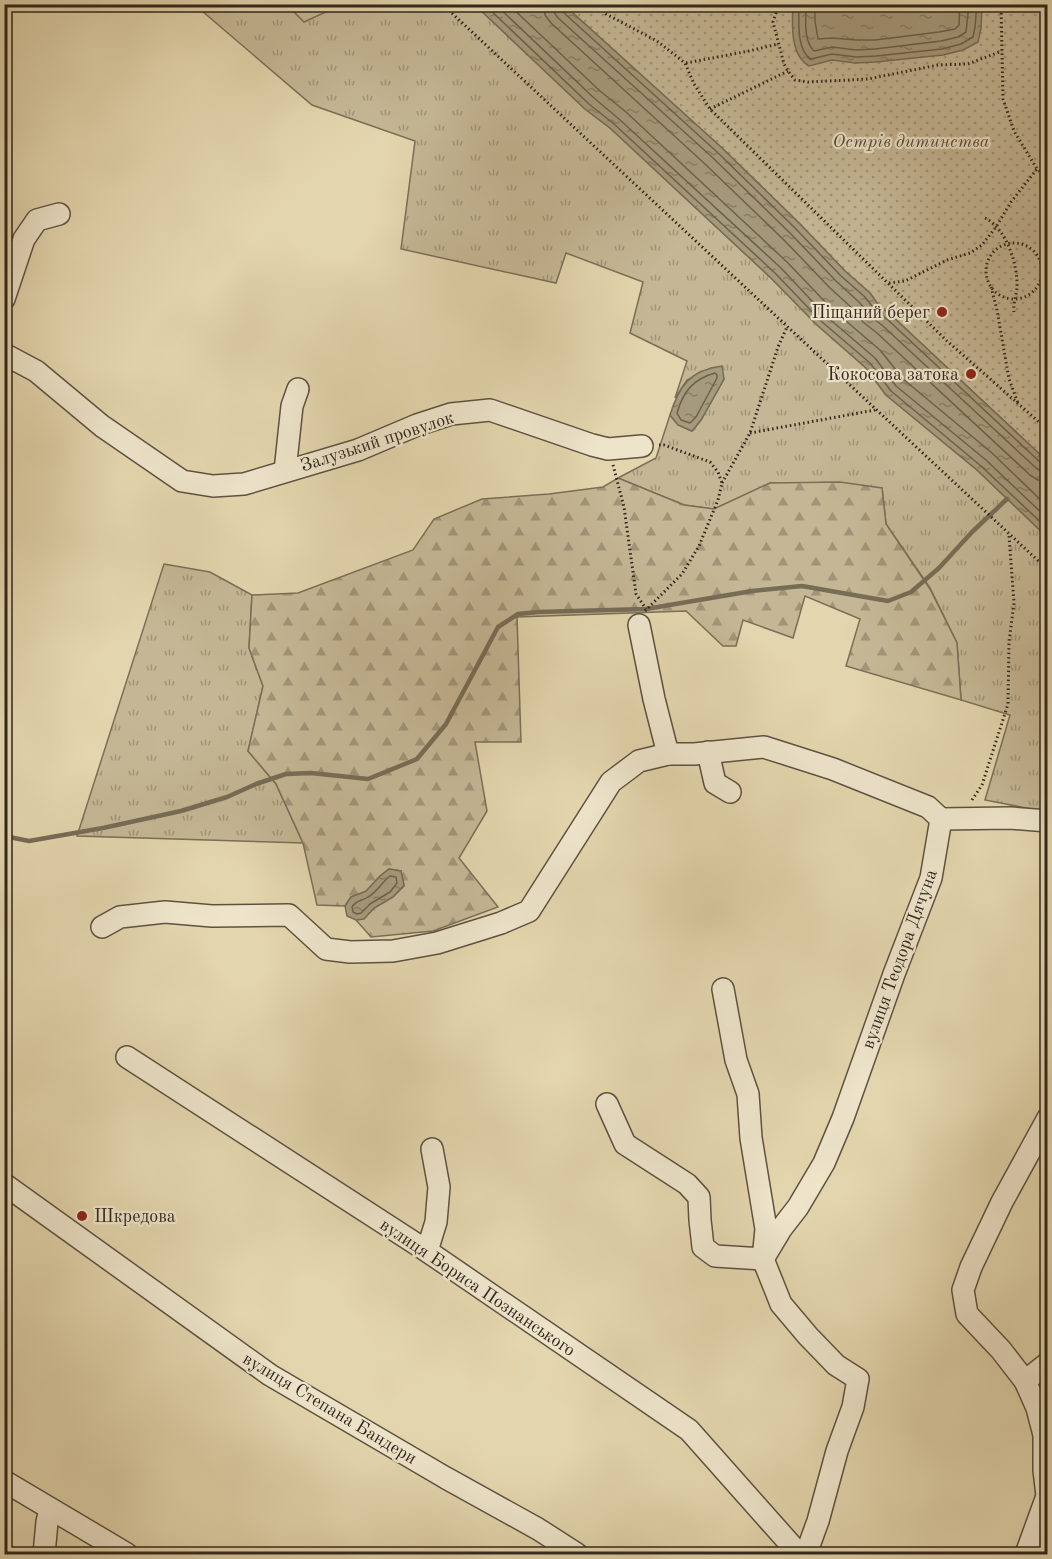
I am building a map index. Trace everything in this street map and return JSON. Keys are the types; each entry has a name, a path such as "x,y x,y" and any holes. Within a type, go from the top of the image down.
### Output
{"street":[{"path":"4,299 24,239 37,220 59,214"},
{"name":"Залузький провулок","path":"4,354 36,371 102,426 182,481 213,486 244,484 358,450 417,425 451,414 490,410 592,446 608,449 642,446"},
{"path":"285,471 292,406 298,389"},
{"path":"642,617 654,699 668,754"},
{"path":"102,927 120,917 165,912 212,916 289,915 326,949 350,952 393,951 437,943 501,923 529,911 611,782 639,761 668,754 764,747 833,769 928,807 950,819 1010,818 1047,821"},
{"path":"708,752 715,783 730,792"},
{"name":"вулиця Теодора Дячуна","path":"763,1260 824,1163 843,1118 931,878 950,819"},
{"path":"723,989 736,1060 748,1094 751,1138 766,1229 763,1260 782,1304 807,1336 836,1365 858,1379 853,1407 837,1451 818,1521 806,1554"},
{"name":"вулиця Бориса Познанського","path":"126,1057 427,1251 689,1430 799,1554"},
{"path":"607,1104 625,1144 687,1184 699,1197 699,1220 703,1247 715,1256 763,1260"},
{"path":"1026,1554 1047,1497 1044,1436 1037,1408 1025,1380 967,1314 963,1290 971,1267 1002,1202 1047,1118"},
{"path":"427,1251 436,1222 439,1187 432,1149"},
{"name":"вулиця Степана Бандери","path":"4,1184 270,1375 578,1554"},
{"path":"1025,1380 1047,1363"},
{"path":"4,1481 127,1554"},
{"path":"44,1554 50,1509"}],"path":[{"path":"442,4 1047,570"},
{"path":"596,4 606,14 657,41 685,63 694,84 710,109 947,341 1047,430"},
{"path":"779,4 773,21 784,64 795,80 808,82 868,79 938,65 968,64 1002,51"},
{"path":"1001,4 1003,99 1014,131 1037,169 1047,179"},
{"path":"685,63 778,44"},
{"path":"710,109 788,71"},
{"path":"888,283 905,281 946,261 970,253 982,245 1037,169"},
{"path":"985,218 996,227 1007,243 1013,258 1017,276 1014,312"},
{"path":"990,285 1003,296 1015,298 1030,293 1037,286 1041,277 1039,259 1034,251 1026,245 1007,243 992,253 986,268 987,277 998,310 1009,379 1018,404"},
{"path":"642,617 682,573 699,546 718,500 722,483 750,433 778,347 787,327"},
{"path":"750,433 875,410"},
{"path":"642,446 664,445 710,462 718,472 722,483"},
{"path":"608,449 624,507 636,594 642,617"},
{"path":"950,819 982,785 1008,704 1009,642 1014,603 1009,534"}],"green space":[{"path":"195,5 475,5 585,109 610,128 771,278 817,325 866,368 886,395 977,470 1047,537 1047,812 985,800 1010,715 961,700 957,643 930,588 886,524 882,488 770,483 714,509 684,505 618,478 656,458 670,415 678,425 692,431 701,420 724,379 711,368 687,380 675,398 687,361 630,333 643,282 566,253 556,283 401,249 415,141 312,105"},
{"path":"287,5 324,5 328,11 304,22"},
{"name":"Острів дитинства","path":"564,5 1047,5 1047,461 879,306 870,293 721,147"},
{"path":"618,478 684,505 714,509 770,483 840,482 882,488 886,524 930,589 957,643 961,700 846,666 860,619 805,596 793,638 743,620 736,646 723,646 686,611 517,617 521,742 475,742 487,811 459,858 498,907 433,931 371,937 356,920 364,918 404,886 401,871 389,869 366,892 351,897 345,906 317,905 303,843 276,784 248,751 263,686 249,648 252,595 298,593 413,550 434,519 482,499 603,487"},
{"path":"164,564 210,572 252,595 249,648 263,686 248,751 276,784 303,843 77,836"}],"water":[{"path":"475,5 564,5 721,147 870,293 879,306 1047,461 1047,537 977,470 886,395 866,368 817,325 771,278 610,128 585,109"},
{"path":"793,5 982,5 981,28 978,42 963,50 943,55 855,63 832,60 809,66 803,61 795,47"},
{"path":"722,366 724,379 701,420 692,431 678,425 670,415 677,396 687,381 702,371"},
{"path":"389,869 401,871 404,885 393,897 374,908 364,919 356,920 347,916 345,906 351,897 366,891"}],"waterway":[{"path":"4,836 29,841 181,811 227,797 286,774 311,773 368,779 417,759 446,724 498,627 518,614 646,609 752,591 802,586 888,601 911,592 939,568 1007,499"}],"place":[{"name":"Піщаний берег","path":"942,312"},
{"name":"Кокосова затока","path":"971,374"},
{"name":"Шкредова","path":"82,1216"}]}
